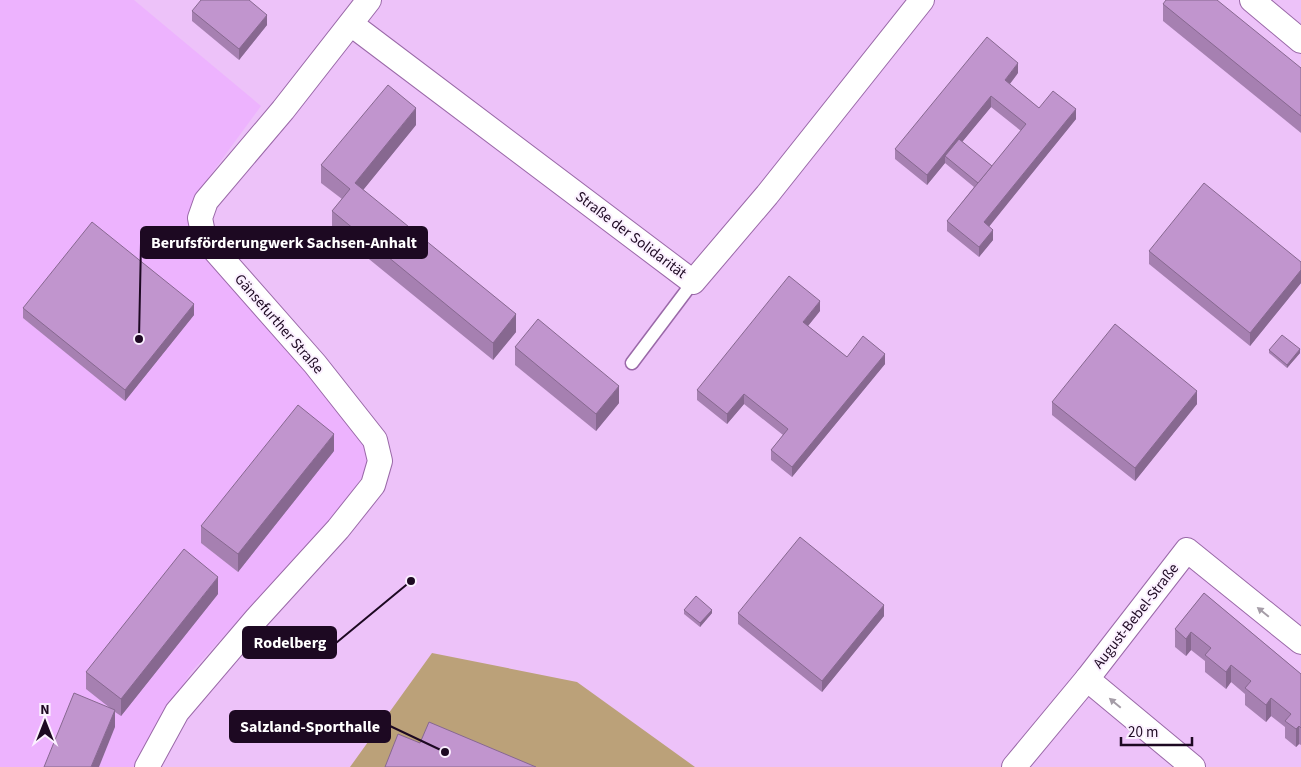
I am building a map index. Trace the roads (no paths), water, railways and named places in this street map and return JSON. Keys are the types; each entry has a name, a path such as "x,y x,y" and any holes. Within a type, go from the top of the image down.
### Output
{"street":[{"name":"Gänsefurther Straße","path":"147,767 177,712 257,618 338,529 373,485 380,461 375,440 315,364 204,238 200,218 206,201 282,110 369,0"},
{"name":"Straße der Solidarität","path":"351,24 693,282 767,195 922,0"},
{"path":"1252,0 1301,40"},
{"name":"August-Bebel-Straße","path":"1014,767 1087,679 1187,550 1301,642"},
{"name":"August-Bebel-Straße","path":"1087,679 1193,767"}],"lane":[{"path":"632,363 693,282"}],"place":[{"name":"Berufsförderungwerk Sachsen-Anhalt","path":"139,339"},
{"name":"Rodelberg","path":"411,581"},
{"name":"Salzland-Sporthalle","path":"445,752"}]}
